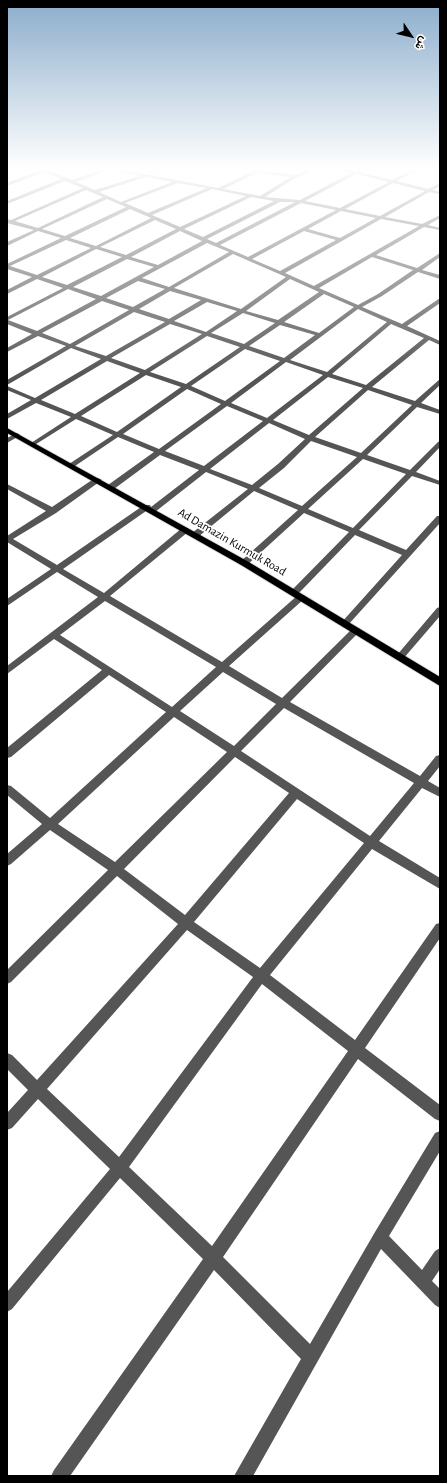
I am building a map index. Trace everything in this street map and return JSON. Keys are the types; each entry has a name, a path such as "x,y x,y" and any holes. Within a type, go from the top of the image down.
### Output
{"highway":[{"name":"Ad Damazin Kurmuk Road","path":"7,430 244,563 440,682"}],"street":[{"path":"7,244 22,237"},
{"path":"61,237 159,268"},
{"path":"7,267 71,237"},
{"path":"7,292 117,237"},
{"path":"7,319 164,237"},
{"path":"199,237 440,343"},
{"path":"7,350 159,268 210,237"},
{"path":"216,245 231,237"},
{"path":"248,259 288,237"},
{"path":"332,237 342,240"},
{"path":"281,273 347,237"},
{"path":"315,288 405,237"},
{"path":"7,383 233,252"},
{"path":"111,487 358,307 371,301 440,255"},
{"path":"373,256 440,277"},
{"path":"7,267 440,412"},
{"path":"33,444 242,311 290,277"},
{"path":"138,279 320,335"},
{"path":"72,466 116,434 187,387 323,292"},
{"path":"7,417 206,300"},
{"path":"402,326 440,300"},
{"path":"7,322 187,387 310,438 440,483"},
{"path":"7,603 150,509 205,470 328,374 390,322"},
{"path":"195,535 281,466 310,438 428,338"},
{"path":"244,563 362,456 415,403 440,381"},
{"path":"7,388 160,452 253,488 408,554"},
{"path":"7,441 17,435"},
{"path":"7,861 50,824 297,595 410,472 440,443"},
{"path":"98,480 53,511 7,539 283,703 440,793"},
{"path":"7,486 53,511"},
{"path":"345,624 440,518"},
{"path":"7,671 104,597 185,530"},
{"path":"400,657 440,610"},
{"path":"7,978 356,630"},
{"path":"54,635 234,751 372,843 440,884"},
{"path":"7,754 108,670"},
{"path":"7,1304 119,1169 262,976 440,759"},
{"path":"7,790 50,824 116,869 186,923 262,976 440,1114"},
{"path":"7,1123 186,923 296,793"},
{"path":"60,1476 213,1258 440,928"},
{"path":"7,1060 263,1306 311,1357"},
{"path":"243,1476 380,1237 440,1138"},
{"path":"380,1237 440,1300"},
{"path":"422,1282 440,1256"}]}
